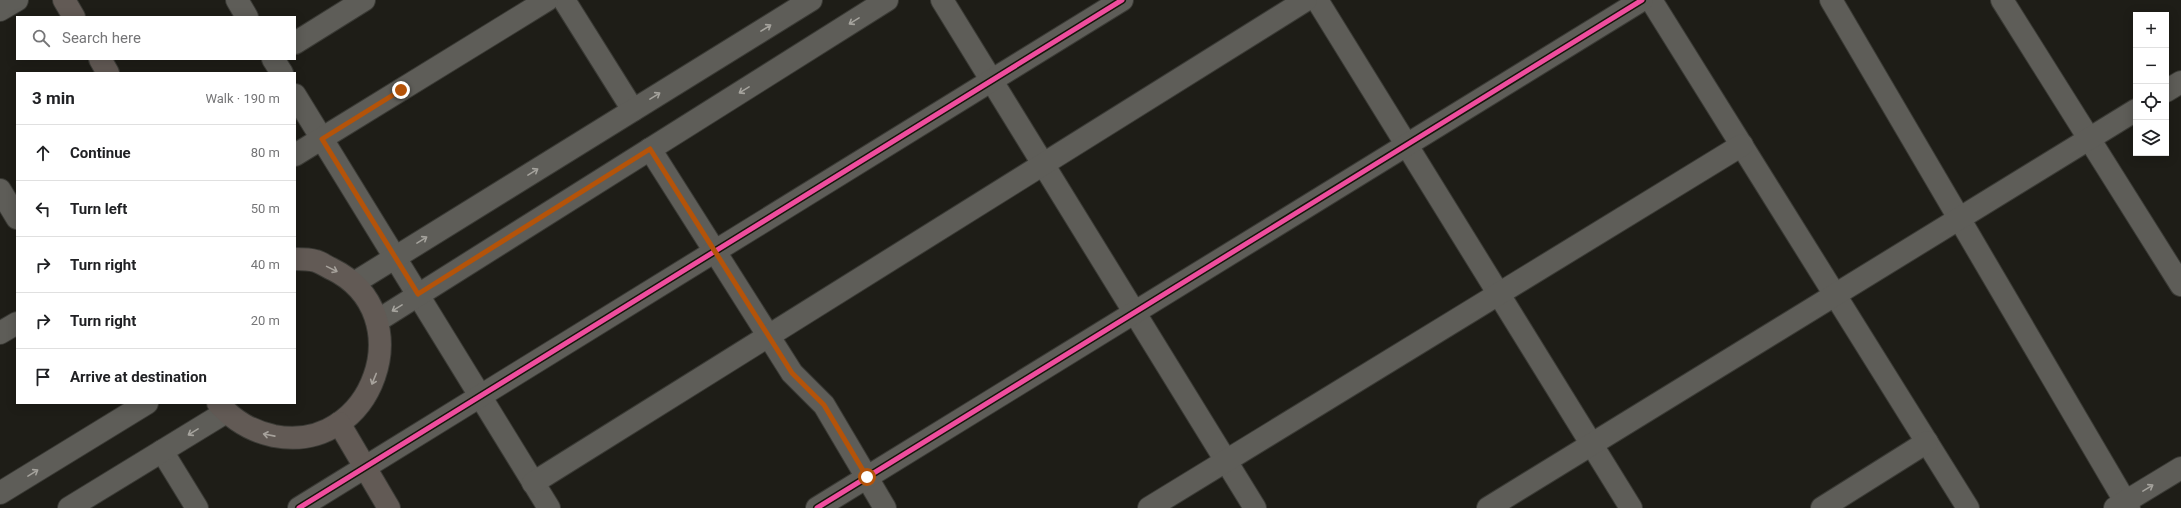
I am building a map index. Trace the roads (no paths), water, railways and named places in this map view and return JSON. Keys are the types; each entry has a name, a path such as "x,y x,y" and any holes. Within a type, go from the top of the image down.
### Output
{"main road":[{"path":"64,0 73,16"},
{"path":"101,60 107,72"},
{"path":"222,407 235,420 259,433 287,438 314,435 339,423 361,404 375,378 380,349 376,320 368,300 354,283 342,274 316,261 296,259"},
{"path":"339,423 389,508"}],"street":[{"path":"0,10 17,0"},
{"path":"237,0 246,16"},
{"path":"296,42 364,0"},
{"path":"296,154 547,0"},
{"path":"564,0 632,110"},
{"path":"354,283 811,0"},
{"path":"376,320 887,0"},
{"path":"942,0 1255,508"},
{"path":"299,508 1122,0"},
{"path":"533,483 1306,0"},
{"path":"1317,0 1631,508"},
{"path":"817,508 1642,0"},
{"path":"1651,0 1968,508"},
{"path":"1831,0 1959,218 2123,506 2181,468"},
{"path":"2002,0 2181,285"},
{"path":"274,60 281,72"},
{"path":"2169,90 2181,82"},
{"path":"296,97 549,508"},
{"path":"1488,508 2133,112"},
{"path":"1150,508 1742,145"},
{"path":"650,149 792,373 824,405 885,508"},
{"path":"0,190 11,220"},
{"path":"0,333 16,324"},
{"path":"0,493 137,406"},
{"path":"69,508 162,451 222,407"},
{"path":"1822,508 1927,442"},
{"path":"162,451 196,508"}]}
